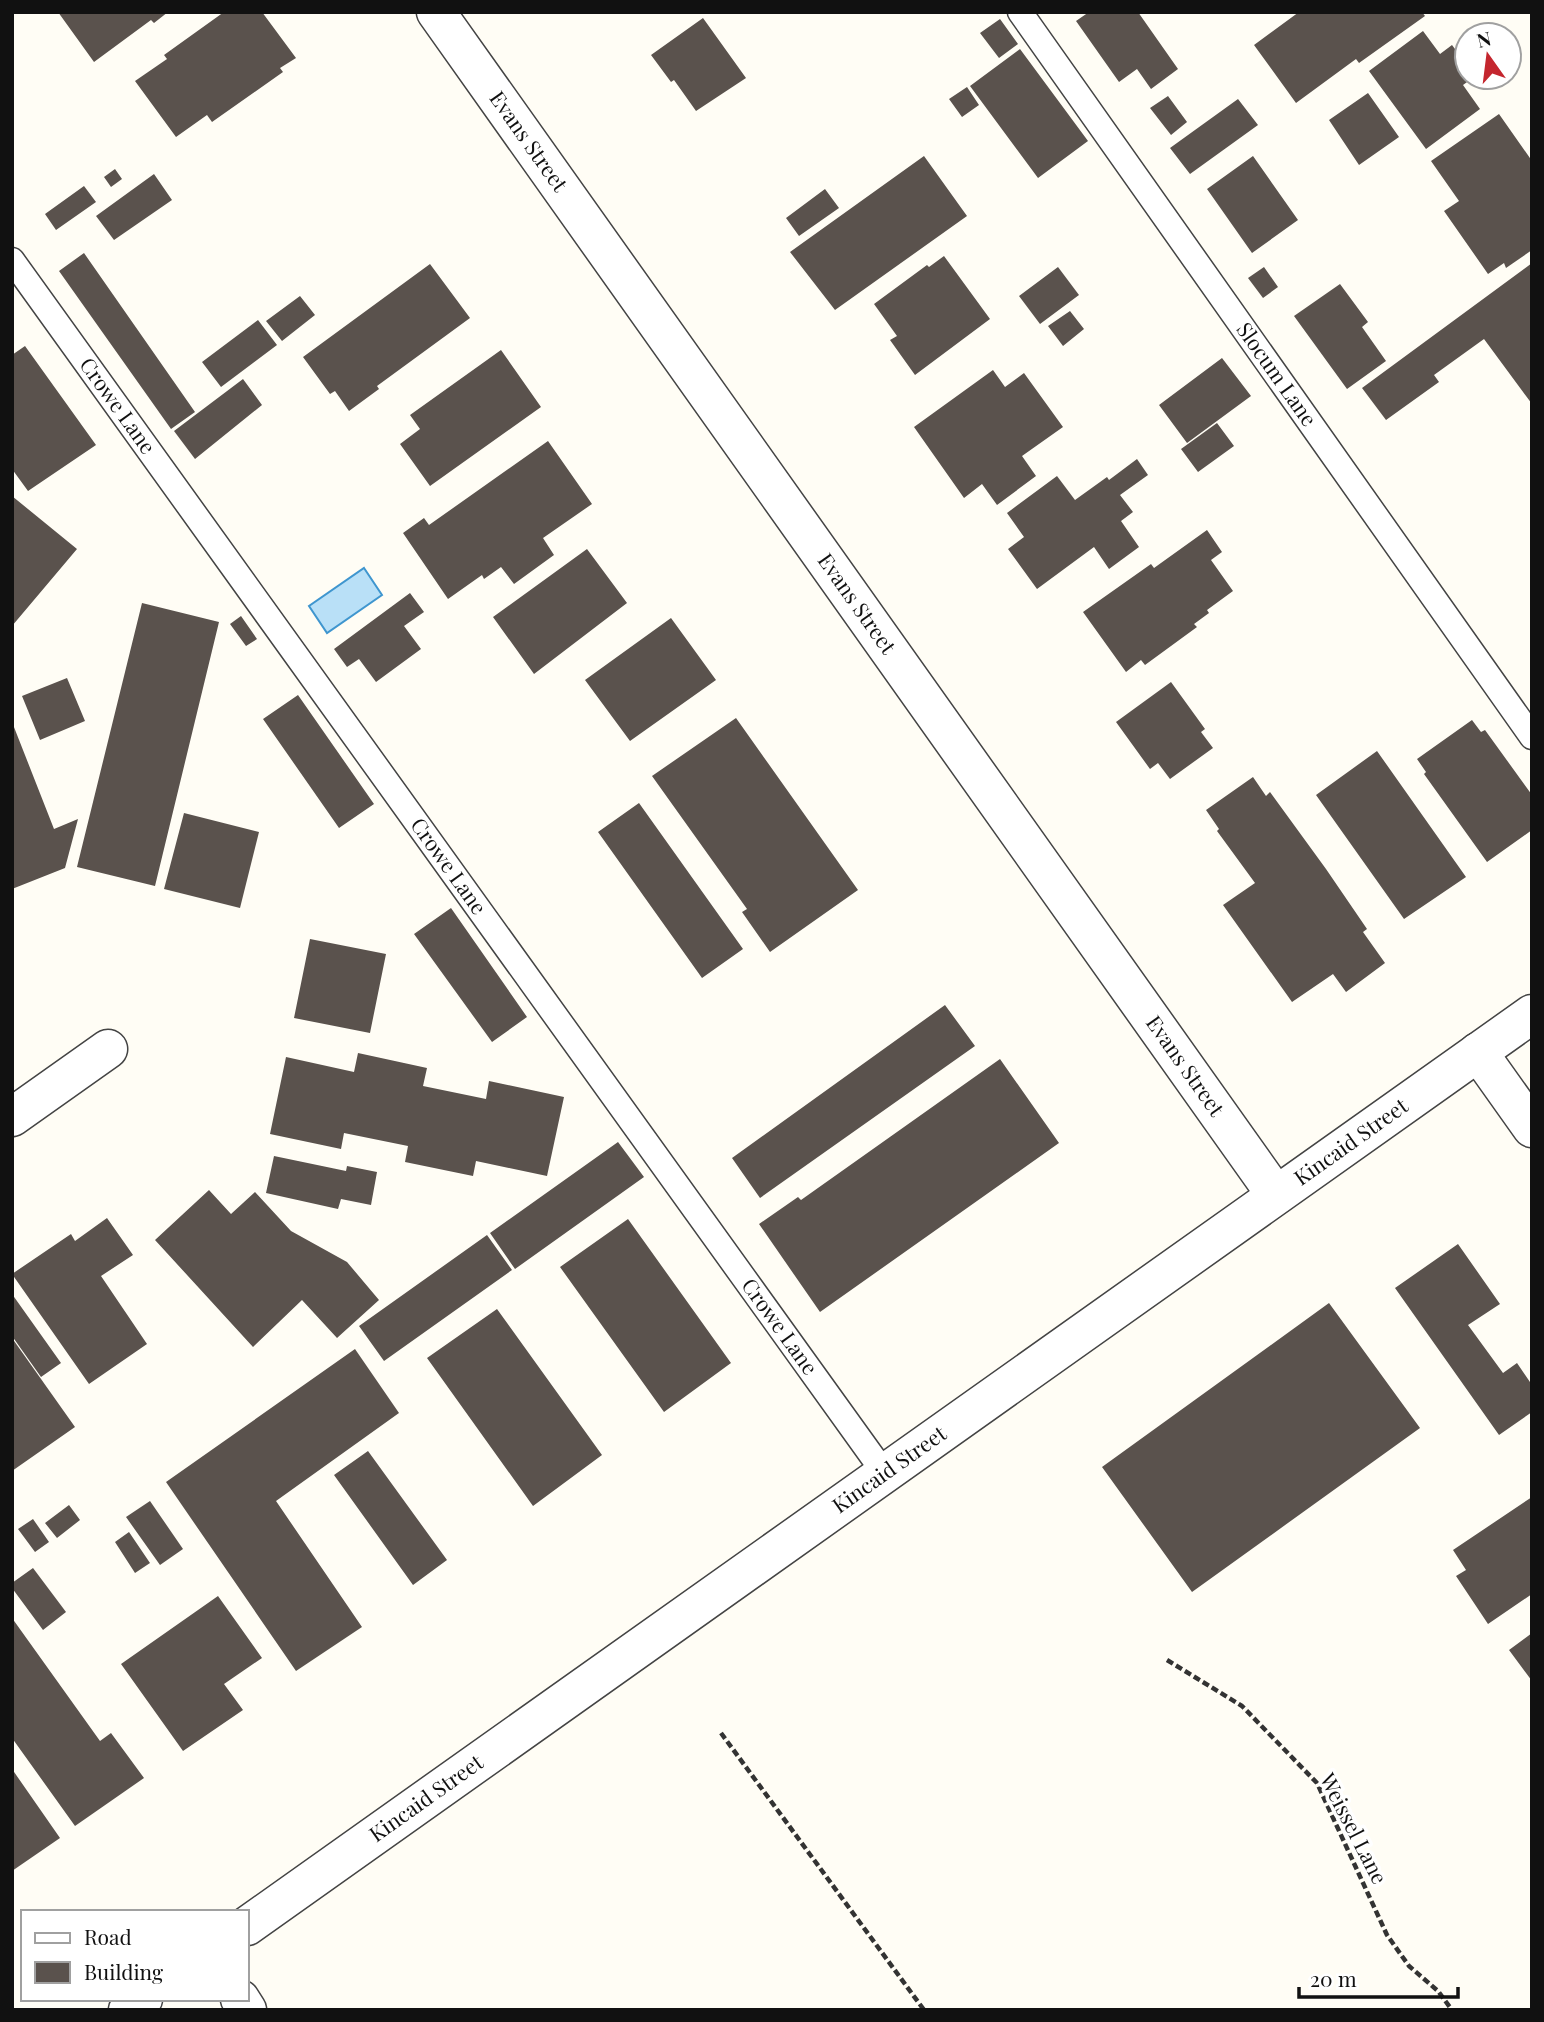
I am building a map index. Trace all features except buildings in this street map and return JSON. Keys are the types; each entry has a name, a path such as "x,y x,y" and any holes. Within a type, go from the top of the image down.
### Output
{"street":[{"name":"Evans Street","path":"436,12 1276,1195"},
{"name":"Kincaid Street","path":"248,1925 1532,1014"},
{"path":"12,1118 108,1049"},
{"path":"1478,1052 1532,1128"}],"lane":[{"name":"Slocum Lane","path":"1020,12 1532,737"},
{"name":"Crowe Lane","path":"12,260 885,1474"}],"path":[{"name":"Weissel Lane","path":"1167,1660 1242,1706 1317,1783 1387,1935 1409,1966 1438,1992 1452,2010"},
{"path":"721,1733 924,2010"}],"water":[{"path":"364,568 382,595 327,633 309,606"}]}
